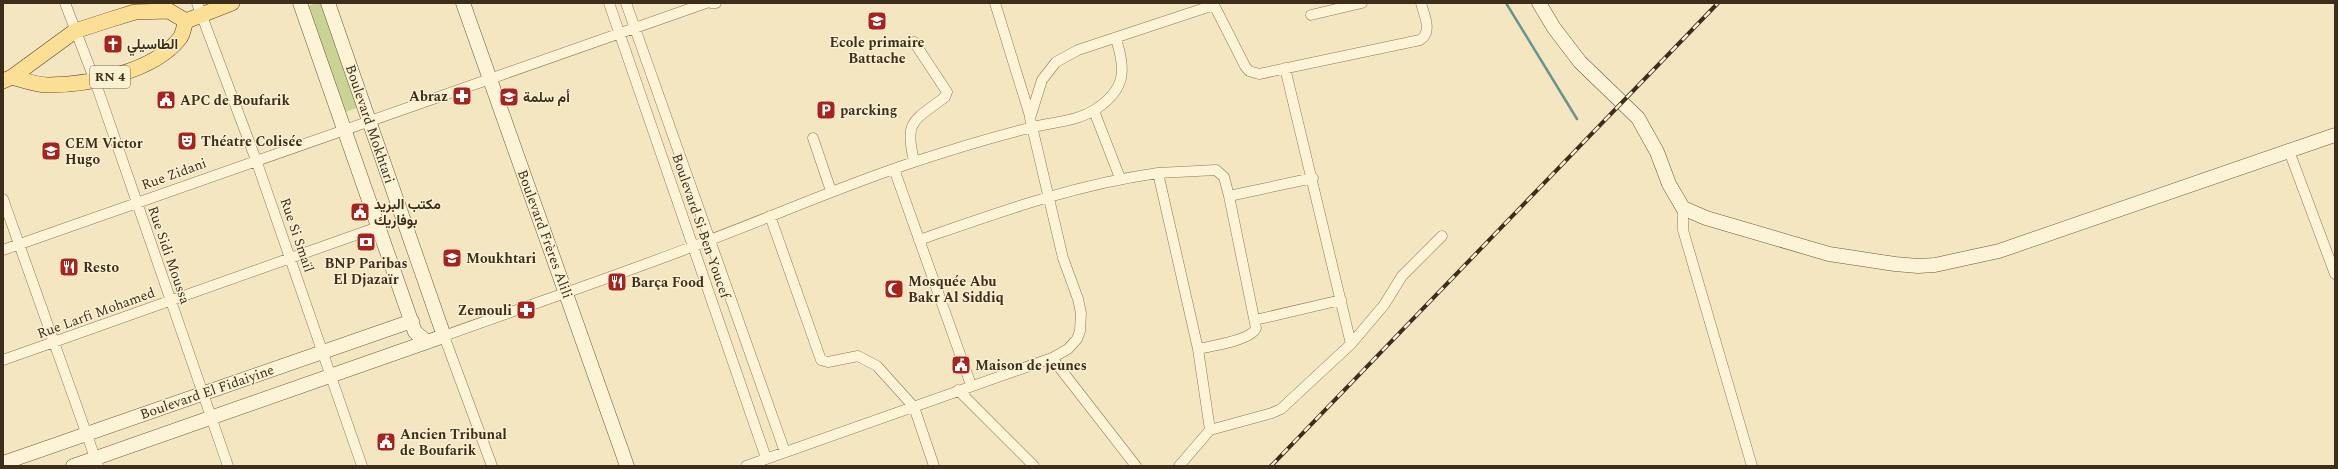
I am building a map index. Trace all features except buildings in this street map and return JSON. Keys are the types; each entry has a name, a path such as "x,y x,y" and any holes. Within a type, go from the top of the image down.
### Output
{"main road":[{"path":"186,21 199,8 232,3"},
{"name":"RN 4","path":"135,12 169,12 186,21 180,38 158,57 130,70 95,81 46,85 7,79 75,31 135,12"}],"street":[{"name":"Rue Sidi Moussa","path":"65,3 95,81 210,418 228,466"},
{"name":"Boulevard Mokhtari","path":"300,3 415,332 426,342"},
{"name":"Boulevard Mokhtari","path":"328,3 444,336"},
{"name":"Boulevard Frères Alili","path":"463,3 627,466"},
{"name":"Boulevard Si Ben Youcef","path":"609,3 693,247 770,457 777,466"},
{"name":"Boulevard Si Ben Youcef","path":"626,3 785,452"},
{"name":"Rue Zidani","path":"3,250 619,32 706,3"},
{"path":"711,3 716,3"},
{"path":"746,466 1056,356 1077,339 1080,331 1081,313 1063,258 1050,195 1031,123 995,3"},
{"path":"1311,15 1362,3"},
{"path":"1031,123 1042,80 1056,62 1078,50 1116,39 1213,4 1249,71 1259,74 1420,40 1426,34 1427,27 1421,3"},
{"path":"1539,3 1554,28 1580,62 1638,118 1657,152 1669,184 1683,208 1683,230 1752,466"},
{"name":"Rue Si Smaïl","path":"199,8 256,160 362,466"},
{"path":"492,466 444,336 693,247 831,191 914,161 1031,123 1074,119 1094,111 1106,102 1123,74 1123,61 1116,39"},
{"path":"914,42 947,92 945,97 913,121 909,136 914,161"},
{"path":"1285,68 1313,178 1351,344"},
{"path":"1094,111 1120,178"},
{"path":"1683,208 1706,218 1829,254 1918,266 1934,265 1999,251 2335,135"},
{"path":"813,138 831,191"},
{"path":"2289,152 2335,274"},
{"path":"894,169 971,385"},
{"path":"919,240 1050,195 1120,178 1158,173 1216,170 1224,177 1229,196 1255,320 1254,332 1247,337 1198,349"},
{"path":"1158,173 1198,349 1210,430"},
{"path":"1229,196 1313,178"},
{"path":"3,199 55,342 96,462"},
{"path":"770,216 821,360 828,362 850,357 864,358 877,366 914,407 934,466"},
{"name":"Rue Larfi Mohamed","path":"3,360 378,227"},
{"path":"1179,466 1210,430 1281,409 1351,344 1384,305 1402,276 1442,236"},
{"path":"1255,320 1341,300"},
{"name":"Boulevard El Fidaiyine","path":"3,463 412,321"},
{"name":"Boulevard El Fidaiyine","path":"73,466 96,462 210,418 444,336"},
{"path":"1056,356 1136,466"},
{"path":"958,390 1034,466"}],"green space":[{"path":"323,3 360,107 345,112 308,6"}],"waterway":[{"path":"1506,3 1577,119"}],"railway":[{"path":"1271,466 1718,3"}],"place":[{"name":"Ecole primaire Battache","path":"877,21"},
{"name":"الطاسيلي","path":"113,44"},
{"name":"Abraz","path":"462,96"},
{"name":"أم سلمة","path":"509,97"},
{"name":"APC de Boufarik","path":"166,100"},
{"name":"parcking","path":"826,110"},
{"name":"Théatre Colisée","path":"187,141"},
{"name":"CEM Victor Hugo","path":"51,151"},
{"name":"مكتب البريد بوفاريك","path":"360,212"},
{"name":"BNP Paribas El Djazaïr","path":"366,242"},
{"name":"Moukhtari","path":"452,258"},
{"name":"Resto","path":"69,267"},
{"name":"Barça Food","path":"617,282"},
{"name":"Mosquée Abu Bakr Al Siddiq","path":"894,289"},
{"name":"Zemouli","path":"526,310"},
{"name":"Maison de jeunes","path":"961,365"},
{"name":"Ancien Tribunal de Boufarik","path":"386,442"}]}
